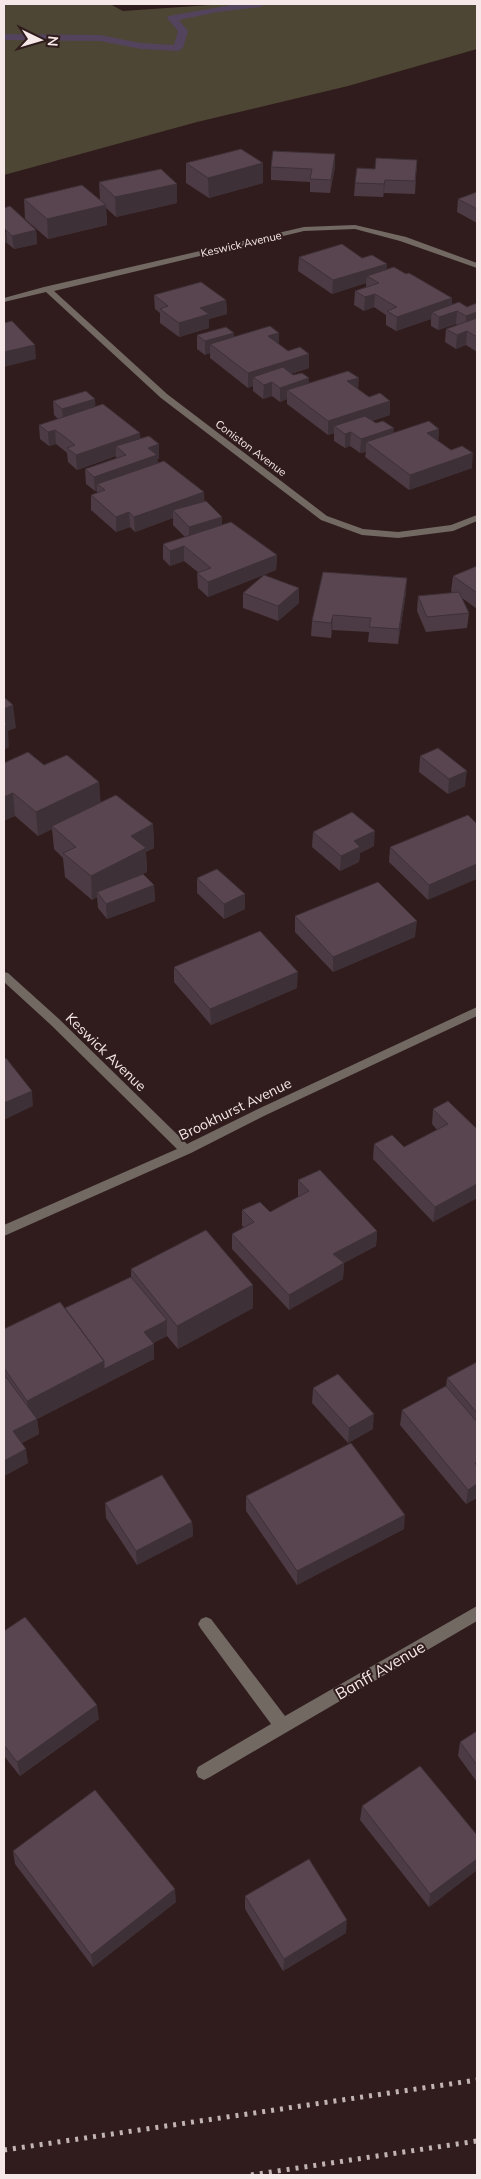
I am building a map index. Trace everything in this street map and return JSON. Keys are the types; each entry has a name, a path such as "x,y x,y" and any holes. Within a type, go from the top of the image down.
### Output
{"street":[{"name":"Keswick Avenue","path":"4,300 304,229 355,227 403,239 477,266"},
{"name":"Coniston Avenue","path":"47,289 164,396 324,518 362,532 398,535 454,528 477,518"},
{"name":"Keswick Avenue","path":"4,976 55,1022 186,1150"},
{"name":"Brookhurst Avenue","path":"4,1230 186,1150 262,1112 477,1011"},
{"name":"Banff Avenue","path":"204,1772 477,1613"},
{"path":"206,1624 283,1726"}],"shaded area":[{"path":"4,4 110,4 123,11 225,4 477,4 477,49 348,86 197,122 4,175"}],"building":[{"path":"241,149 263,163 208,178 186,163"},
{"path":"273,151 335,154 331,180 310,179 312,169 271,167"},
{"path":"376,158 417,160 415,181 385,180 384,184 355,183 357,168 375,169"},
{"path":"161,169 177,184 115,197 99,182"},
{"path":"82,185 106,205 47,219 24,199"},
{"path":"477,192 477,209 458,199"},
{"path":"10,206 36,230 12,236 4,230 4,208"},
{"path":"342,244 362,258 372,255 387,264 333,280 299,257"},
{"path":"394,267 406,274 409,273 452,298 397,317 387,311 397,307 375,294 365,297 355,291 379,283 367,276"},
{"path":"201,282 226,300 200,308 209,314 179,323 160,309 168,306 154,295"},
{"path":"459,302 467,307 477,303 477,312 466,316 457,311 439,317 432,312"},
{"path":"477,318 477,337 467,331 457,335 446,329"},
{"path":"12,321 35,345 4,352 4,323"},
{"path":"270,326 279,333 268,336 288,351 300,347 309,354 248,373 210,344"},
{"path":"226,327 234,333 205,341 197,335"},
{"path":"283,367 293,375 302,373 309,378 280,388 272,382 264,385 253,377"},
{"path":"348,371 359,378 347,381 369,397 380,393 390,401 328,421 287,390"},
{"path":"86,391 95,399 62,409 53,401"},
{"path":"103,404 140,433 76,455 67,448 75,445 55,430 48,432 39,425"},
{"path":"365,416 376,423 383,421 394,428 361,439 351,432 345,434 334,426"},
{"path":"429,421 439,429 427,433 451,450 462,446 473,453 410,475 366,442"},
{"path":"149,436 159,444 148,448 157,455 94,477 85,469 126,455 116,446"},
{"path":"164,461 204,492 134,517 129,512 116,517 91,495 105,490 97,484"},
{"path":"206,501 222,517 189,527 173,510"},
{"path":"231,522 277,555 208,582 197,573 211,568 184,546 170,551 163,544"},
{"path":"477,566 477,593 453,576"},
{"path":"323,572 407,578 399,629 369,627 371,618 333,615 331,623 312,621"},
{"path":"264,575 299,588 278,606 243,593"},
{"path":"459,592 469,613 427,617 418,596"},
{"path":"4,697 13,705 4,709"},
{"path":"438,748 467,771 449,779 420,756"},
{"path":"28,752 44,765 67,755 99,782 36,812 13,793 4,797 4,763"},
{"path":"116,795 153,824 131,836 146,848 91,876 63,853 76,847 52,826"},
{"path":"352,812 375,831 354,841 360,847 341,856 313,832"},
{"path":"468,815 477,824 477,864 429,885 390,847"},
{"path":"217,869 245,894 224,904 197,878"},
{"path":"143,874 154,885 106,904 97,892"},
{"path":"378,882 417,921 333,957 295,916"},
{"path":"260,931 298,972 210,1009 174,967"},
{"path":"6,1058 32,1091 4,1103 4,1060"},
{"path":"448,1101 477,1129 477,1184 435,1207 374,1144 392,1135 404,1147 448,1124 433,1109"},
{"path":"320,1170 377,1231 333,1254 344,1263 289,1295 232,1234 254,1222 242,1210 260,1202 270,1212 309,1191 298,1180"},
{"path":"206,1230 253,1285 177,1326 131,1269"},
{"path":"131,1277 167,1320 144,1332 154,1344 104,1369 104,1361 65,1308"},
{"path":"60,1302 104,1361 27,1401 4,1368 4,1329"},
{"path":"477,1362 477,1413 447,1378"},
{"path":"338,1374 374,1414 349,1428 313,1388"},
{"path":"6,1377 37,1419 13,1431 26,1449 4,1461 4,1378"},
{"path":"446,1386 477,1422 477,1462 475,1463 477,1466 477,1484 468,1490 402,1410"},
{"path":"351,1443 405,1515 297,1571 246,1496"},
{"path":"162,1475 192,1522 136,1551 105,1503"},
{"path":"25,1617 97,1705 17,1762 4,1745 4,1631"},
{"path":"477,1731 477,1765 460,1742"},
{"path":"420,1766 477,1835 477,1859 430,1894 362,1806"},
{"path":"95,1790 175,1889 91,1955 13,1851"},
{"path":"309,1859 347,1920 284,1959 245,1896"}],"waterway":[{"path":"4,37 100,38 141,46 178,48 183,31 172,18 217,9 260,4"}],"railway":[{"path":"4,2150 477,2080"},
{"path":"251,2175 477,2141"}]}
